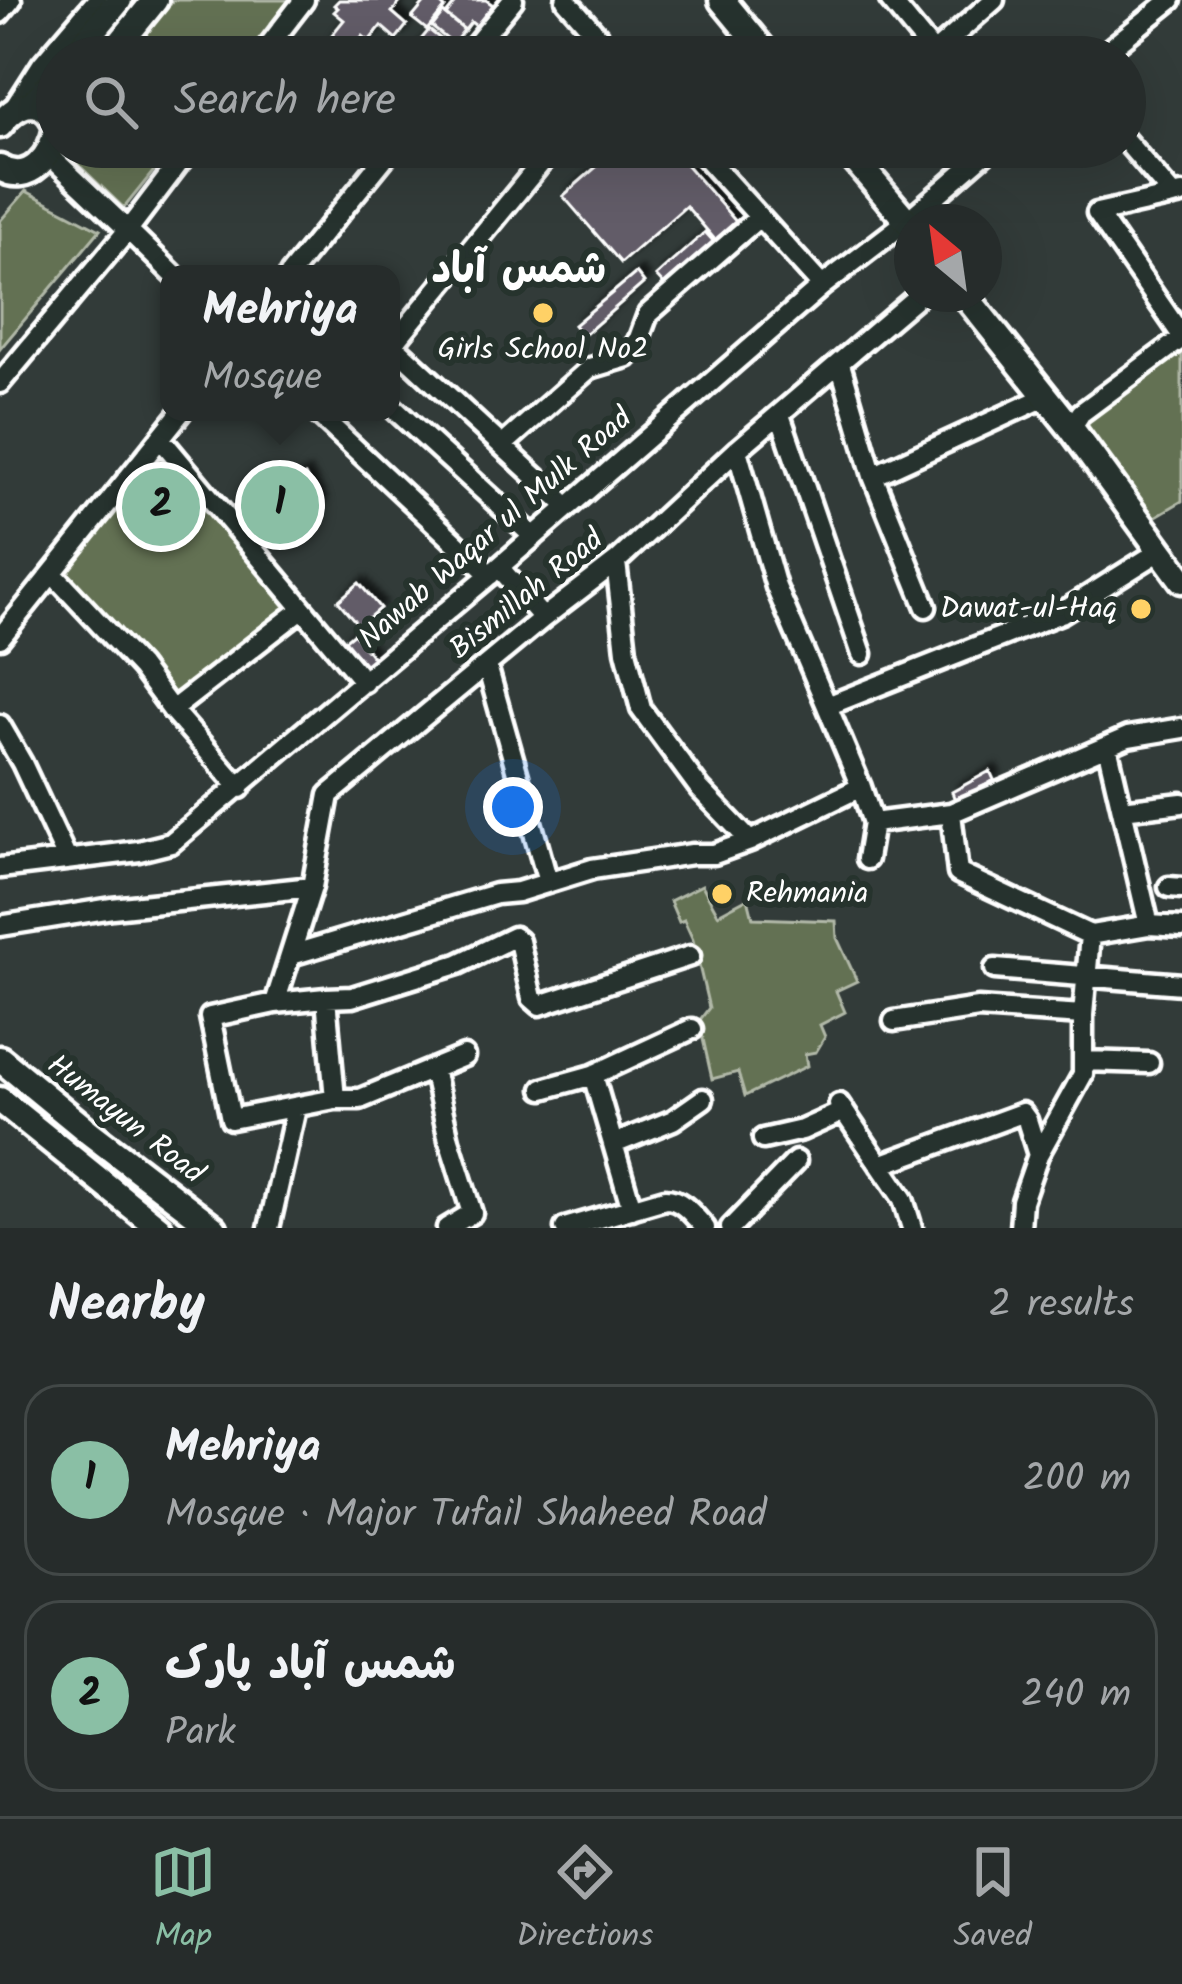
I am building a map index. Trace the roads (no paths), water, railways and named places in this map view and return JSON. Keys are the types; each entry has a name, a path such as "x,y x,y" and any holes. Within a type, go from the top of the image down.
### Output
{"main road":[{"path":"89,36 119,0"},
{"path":"722,0 752,36"},
{"path":"122,36 143,4"},
{"path":"9,115 36,93"},
{"path":"6,179 36,165"},
{"path":"862,168 894,205"},
{"path":"978,312 1071,428 1182,580"},
{"name":"Humayun Road","path":"0,1059 214,1228"},
{"name":"Humayun Road","path":"0,1100 159,1228"}],"street":[{"path":"0,13 11,0"},
{"path":"66,36 97,0"},
{"path":"276,36 304,0"},
{"path":"483,36 513,0"},
{"path":"566,0 598,36"},
{"path":"890,0 920,36"},
{"path":"956,36 994,0"},
{"path":"1126,36 1171,0"},
{"path":"9,115 36,73"},
{"path":"1146,162 1178,195"},
{"path":"63,168 164,265"},
{"path":"0,383 175,168"},
{"path":"305,265 377,168"},
{"path":"400,334 537,168"},
{"path":"714,168 822,286"},
{"name":"Nawab Waqar ul Mulk Road","path":"931,204 970,168"},
{"path":"1071,428 1081,413 1182,337 1096,213 1178,195"},
{"path":"502,445 590,368 627,357 648,314 758,218"},
{"name":"Nawab Waqar ul Mulk Road","path":"0,868 171,843 495,571 822,286 894,235"},
{"name":"Bismillah Road","path":"274,1003 312,887 329,795 616,562 737,450 899,312"},
{"path":"400,351 568,507"},
{"path":"840,364 873,476 926,607"},
{"path":"873,476 1045,397"},
{"path":"400,414 534,537"},
{"path":"780,415 862,654"},
{"path":"0,638 173,421"},
{"path":"326,421 543,618"},
{"path":"160,437 364,682"},
{"path":"737,450 776,587 873,823 867,859"},
{"path":"827,706 1061,613 1160,551"},
{"path":"616,562 626,651 641,709 700,789 750,842"},
{"path":"53,574 140,667 240,788"},
{"path":"172,710 302,608"},
{"path":"487,666 548,882"},
{"path":"0,725 67,859"},
{"path":"873,823 951,813 1128,737 1182,728"},
{"path":"1107,746 1149,925"},
{"path":"291,955 592,869 714,854 750,842 861,788"},
{"path":"1122,810 1182,803"},
{"path":"951,813 958,873 1090,935 1149,925 1182,927"},
{"path":"0,926 112,908 312,887"},
{"path":"1019,1228 1022,1201 1038,1155 1083,1074 1090,935"},
{"path":"464,1057 360,1099 335,1099 231,1118 209,1017 274,1003 352,997 458,964 514,937 519,941 532,998 540,1005 689,956"},
{"path":"994,969 1182,984"},
{"path":"326,998 335,1099"},
{"path":"894,1021 977,1008 1083,1015"},
{"path":"543,1089 593,1075 692,1029"},
{"path":"1083,1060 1149,1064"},
{"path":"433,1069 472,1213 448,1228"},
{"path":"593,1075 632,1208"},
{"path":"614,1144 674,1120 703,1099"},
{"path":"763,1139 802,1130 841,1107 903,1199 912,1228"},
{"path":"268,1228 296,1108"},
{"path":"880,1165 1022,1113 1038,1155"},
{"path":"731,1228 796,1161"},
{"path":"565,1228 674,1199 705,1228"}],"place":[{"name":"Girls School No2","path":"543,313"},
{"name":"Mehriya","path":"280,505"},
{"name":"شمس آباد پارک","path":"161,507"},
{"name":"Dawat-ul-Haq","path":"1141,609"},
{"name":"Rehmania","path":"722,894"}],"district":[{"name":"شمس آباد","path":"519,270"}]}
